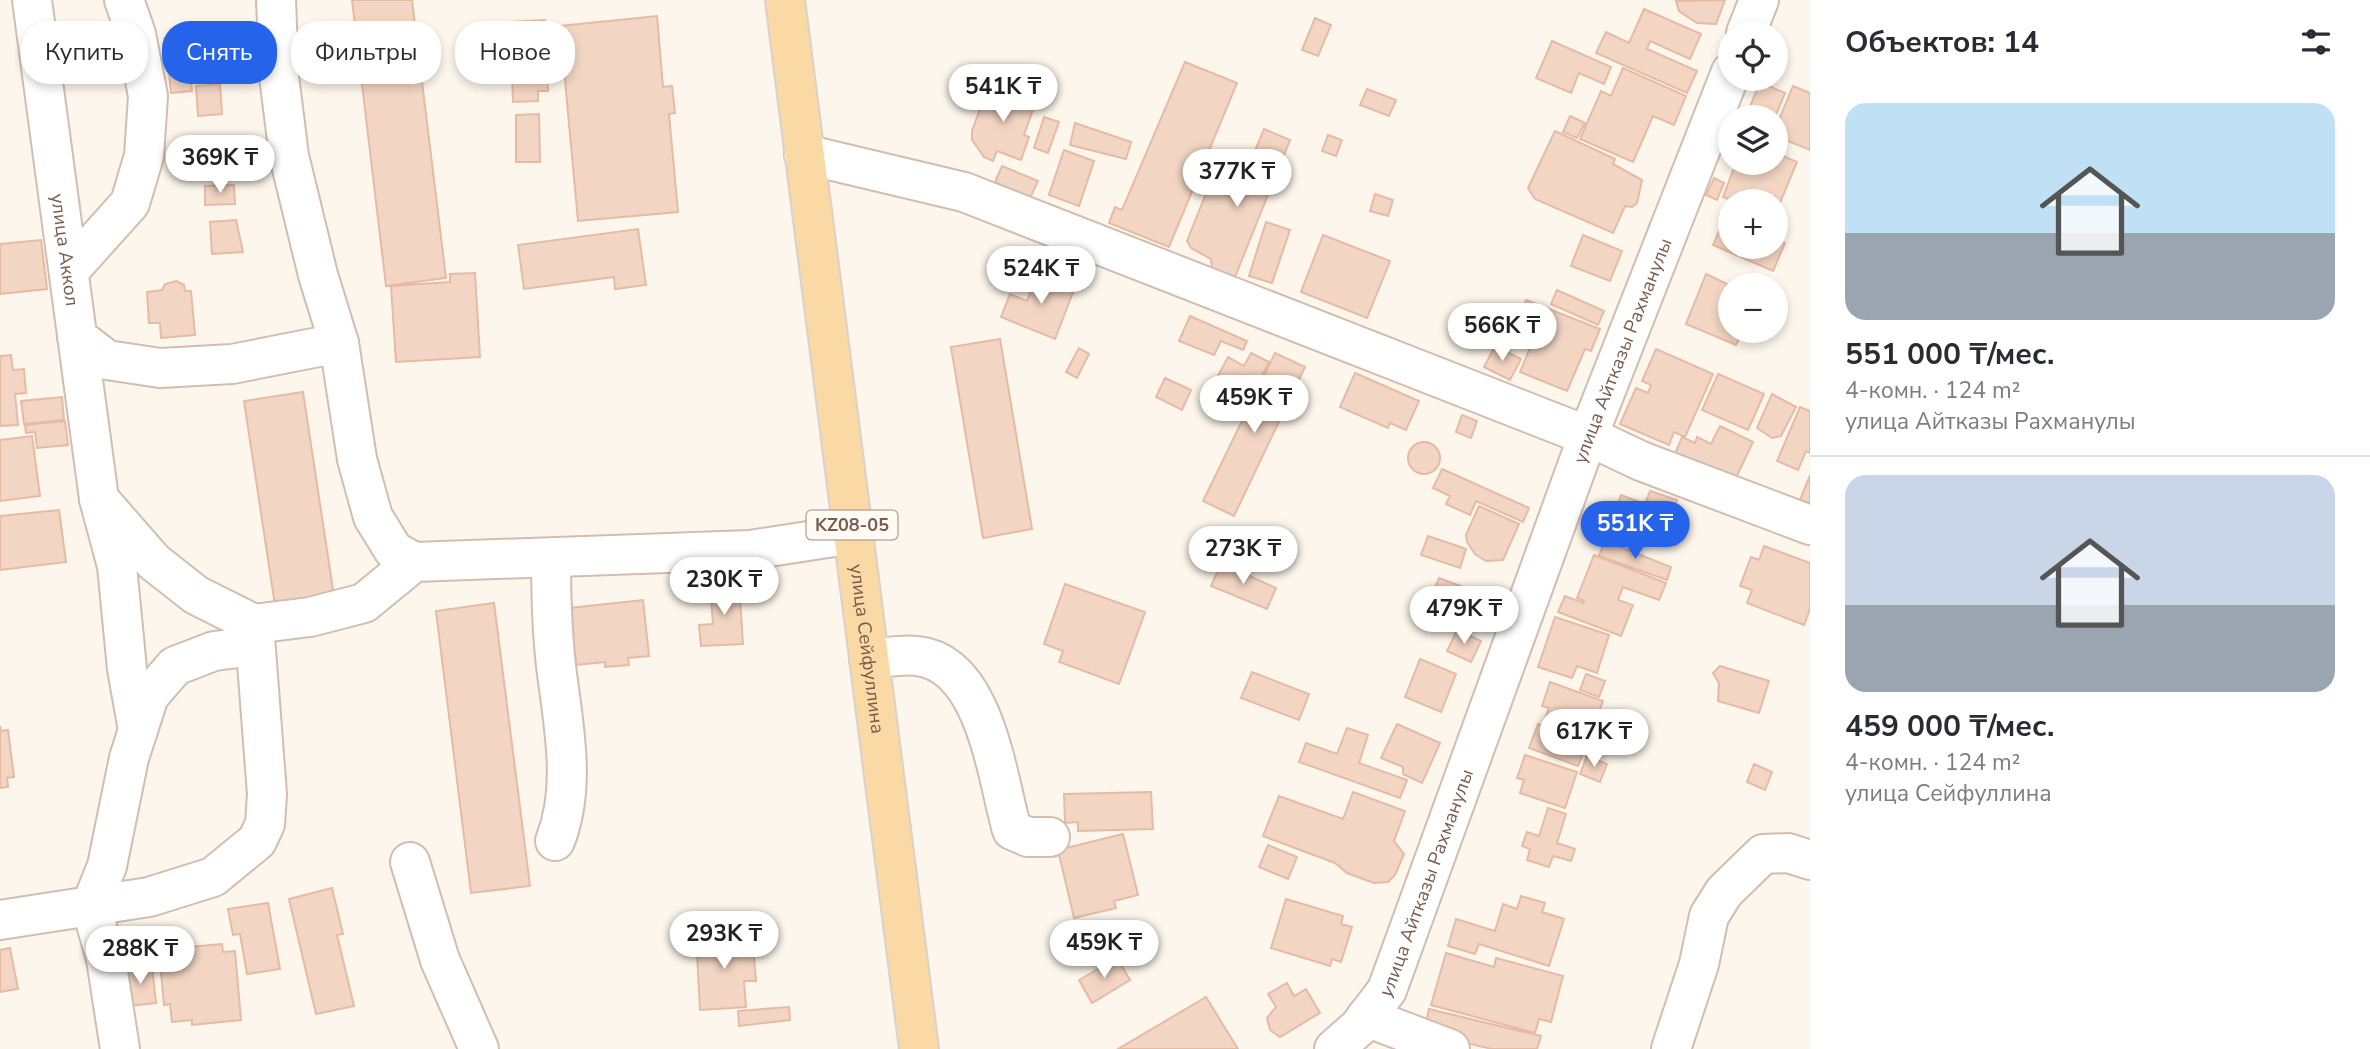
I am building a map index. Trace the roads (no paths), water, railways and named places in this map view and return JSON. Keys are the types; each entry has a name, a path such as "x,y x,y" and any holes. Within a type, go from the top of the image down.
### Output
{"main road":[{"name":"улица Сейфуллина","path":"785,0 919,1049"}],"street":[{"name":"улица Аккол","path":"32,0 99,499 117,566 127,669 138,730"},
{"path":"69,271 130,202 144,156 148,96 136,34 124,0"},
{"path":"276,0 279,76 289,156 318,275 339,343 357,459 373,517 394,551 414,562 551,558 750,550 853,534"},
{"path":"1751,21 1759,0"},
{"name":"улица Айтказы Рахманулы","path":"1334,1049 1366,1017 1387,990 1588,436 1724,91"},
{"path":"804,154 964,192 1588,436 1641,461 1810,525"},
{"path":"77,337 107,360 160,368 232,364 339,343"},
{"path":"99,499 154,562 196,595 255,635"},
{"path":"551,558 566,777 566,814 555,841"},
{"path":"120,1049 106,959 91,906 107,866 129,758 149,696 175,666 255,635 364,603 414,562"},
{"path":"0,920 149,897 213,877 257,841 265,824 267,794 255,635"},
{"path":"869,659 918,656 941,663 964,687 987,728 1012,830 1028,837 1050,837"},
{"path":"1671,1049 1699,964 1709,916 1724,892 1763,854 1788,853 1810,860"},
{"path":"410,862 440,960 478,1049"},
{"path":"1366,1017 1450,1049"}]}
